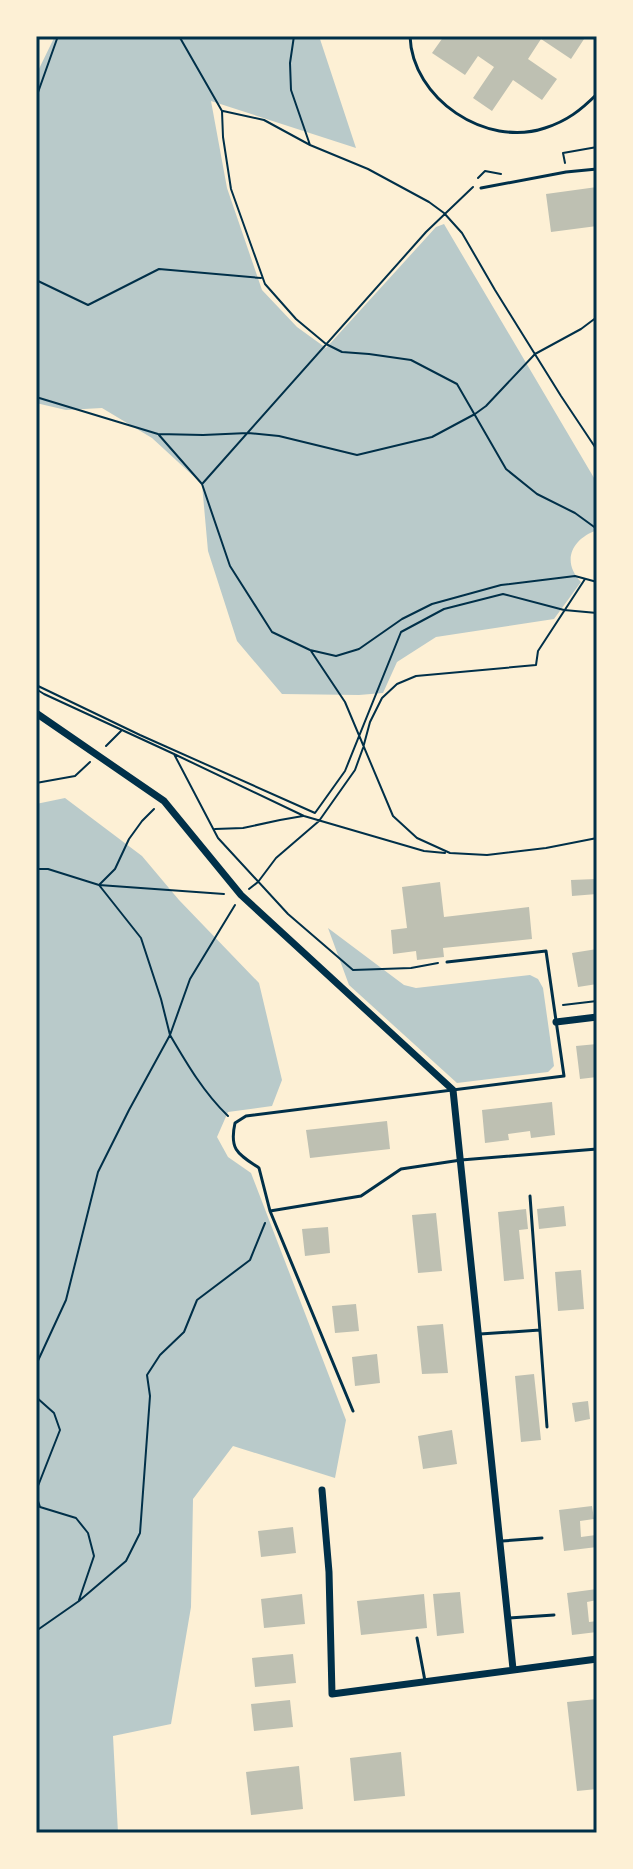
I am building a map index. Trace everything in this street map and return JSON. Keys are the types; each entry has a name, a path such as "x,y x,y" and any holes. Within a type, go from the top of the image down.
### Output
{"street":[{"path":"36,713 164,801 241,895 453,1090 513,1669"},
{"path":"556,1022 597,1017"},
{"path":"322,1490 329,1572 332,1694 597,1659"}],"lane":[{"path":"410,36 423,80 445,107 475,125 509,133 543,129 575,115 597,94"},
{"path":"481,188 597,169"},
{"path":"353,1411 270,1211 259,1168 239,1154 231,1137 235,1123 246,1116 564,1076 546,951 447,962"},
{"path":"270,1211 361,1196 401,1169 461,1160 597,1149"},
{"path":"530,1196 547,1427"},
{"path":"478,1334 540,1330"},
{"path":"499,1541 542,1538"},
{"path":"507,1618 554,1615"},
{"path":"417,1638 425,1681"}],"path":[{"path":"36,98 58,36"},
{"path":"179,36 222,111 231,189 265,284 296,319 326,344 342,352 411,360 457,384 506,469 537,494 575,513 597,529"},
{"path":"294,36 290,63 291,90 310,145"},
{"path":"222,111 264,120 310,145 368,169 444,213 462,233 597,450"},
{"path":"566,172 563,153 597,147"},
{"path":"202,484 444,213 472,187 481,188"},
{"path":"36,280 88,305 159,269 262,278"},
{"path":"36,397 158,434 248,433 279,436 357,455 432,437 475,414 535,354 597,317"},
{"path":"158,434 202,484 230,566 272,632 310,650 336,656 359,649 402,619 432,604 501,585 575,576 597,582"},
{"path":"36,1365 66,1300 98,1172 170,1035 190,979 241,895 258,882 276,858 319,821 355,770 370,722 382,698 397,684 416,676 536,665 538,651 585,579"},
{"path":"36,687 315,813 345,771 401,632 444,609 503,594 564,610 597,613"},
{"path":"310,650 345,702 393,816 417,838 450,853"},
{"path":"36,687 44,694 304,816 424,851 487,855 597,838"},
{"path":"36,783 75,776 122,730"},
{"path":"174,754 218,838 288,914 353,970 411,968 447,962"},
{"path":"99,885 115,869 129,839 142,821 164,801"},
{"path":"213,829 243,828 304,816"},
{"path":"36,869 48,869 99,885 241,895"},
{"path":"99,885 141,938 170,1035 217,1106 235,1123"},
{"path":"554,1006 597,1001"},
{"path":"36,1631 79,1601 126,1561 140,1533 150,1396 147,1375 160,1355 184,1332 197,1300 250,1260 270,1211"},
{"path":"36,1397 54,1413 60,1430 36,1493 40,1507 76,1518 88,1533 94,1556 79,1601"}],"shaded area":[{"path":"55,36 319,36 356,148 211,101 227,188 262,290 297,327 326,348 436,227 444,224 597,483 597,530 581,539 572,552 572,566 581,582 554,619 436,637 397,662 383,693 282,694 237,641 208,551 202,484 152,438 102,408 66,410 36,403 36,75"},
{"path":"65,798 142,856 179,900 259,983 282,1080 272,1106 228,1112 217,1137 228,1157 251,1173 346,1420 335,1478 233,1446 193,1499 191,1607 171,1724 113,1736 118,1833 36,1833 36,804"},
{"path":"328,928 404,985 416,988 530,975 538,979 543,988 554,1066 548,1072 457,1083 349,985"}],"building":[{"path":"444,36 586,36 571,59 541,39 528,59 557,79 542,100 513,80 492,111 473,98 494,67 478,56 465,75 432,53"},
{"path":"597,187 597,226 551,232 546,194"},
{"path":"596,879 597,894 572,896 571,880"},
{"path":"440,882 444,917 529,907 532,939 443,948 444,957 417,960 416,951 393,954 391,930 407,928 402,887"},
{"path":"597,949 597,984 578,987 572,953"},
{"path":"597,1044 597,1077 580,1079 576,1046"},
{"path":"552,1102 555,1135 531,1138 530,1131 508,1134 509,1140 485,1143 482,1110"},
{"path":"387,1121 390,1149 310,1158 306,1130"},
{"path":"564,1206 566,1226 539,1229 537,1209"},
{"path":"526,1209 528,1229 519,1230 524,1279 504,1281 498,1212"},
{"path":"436,1213 442,1271 418,1273 412,1215"},
{"path":"328,1227 330,1253 305,1256 302,1229"},
{"path":"581,1270 584,1309 558,1311 555,1272"},
{"path":"356,1304 359,1331 335,1333 332,1306"},
{"path":"443,1324 448,1373 422,1374 417,1326"},
{"path":"377,1354 380,1383 355,1386 352,1357"},
{"path":"534,1374 541,1440 521,1442 515,1376"},
{"path":"588,1401 590,1419 575,1422 572,1403"},
{"path":"452,1430 457,1464 423,1469 418,1436"},
{"path":"592,1506 594,1519 580,1521 581,1537 596,1535 597,1547 564,1551 559,1510"},
{"path":"293,1527 296,1553 261,1557 258,1531"},
{"path":"597,1589 597,1600 587,1602 589,1622 597,1621 597,1632 572,1635 567,1593"},
{"path":"460,1592 464,1633 437,1636 433,1594"},
{"path":"302,1594 305,1624 264,1628 261,1599"},
{"path":"424,1594 427,1628 361,1635 357,1601"},
{"path":"293,1654 296,1683 255,1687 252,1658"},
{"path":"597,1699 597,1789 577,1791 567,1702"},
{"path":"290,1700 293,1727 254,1731 251,1704"},
{"path":"401,1752 405,1796 354,1801 350,1758"},
{"path":"299,1766 303,1809 251,1815 246,1772"}]}
